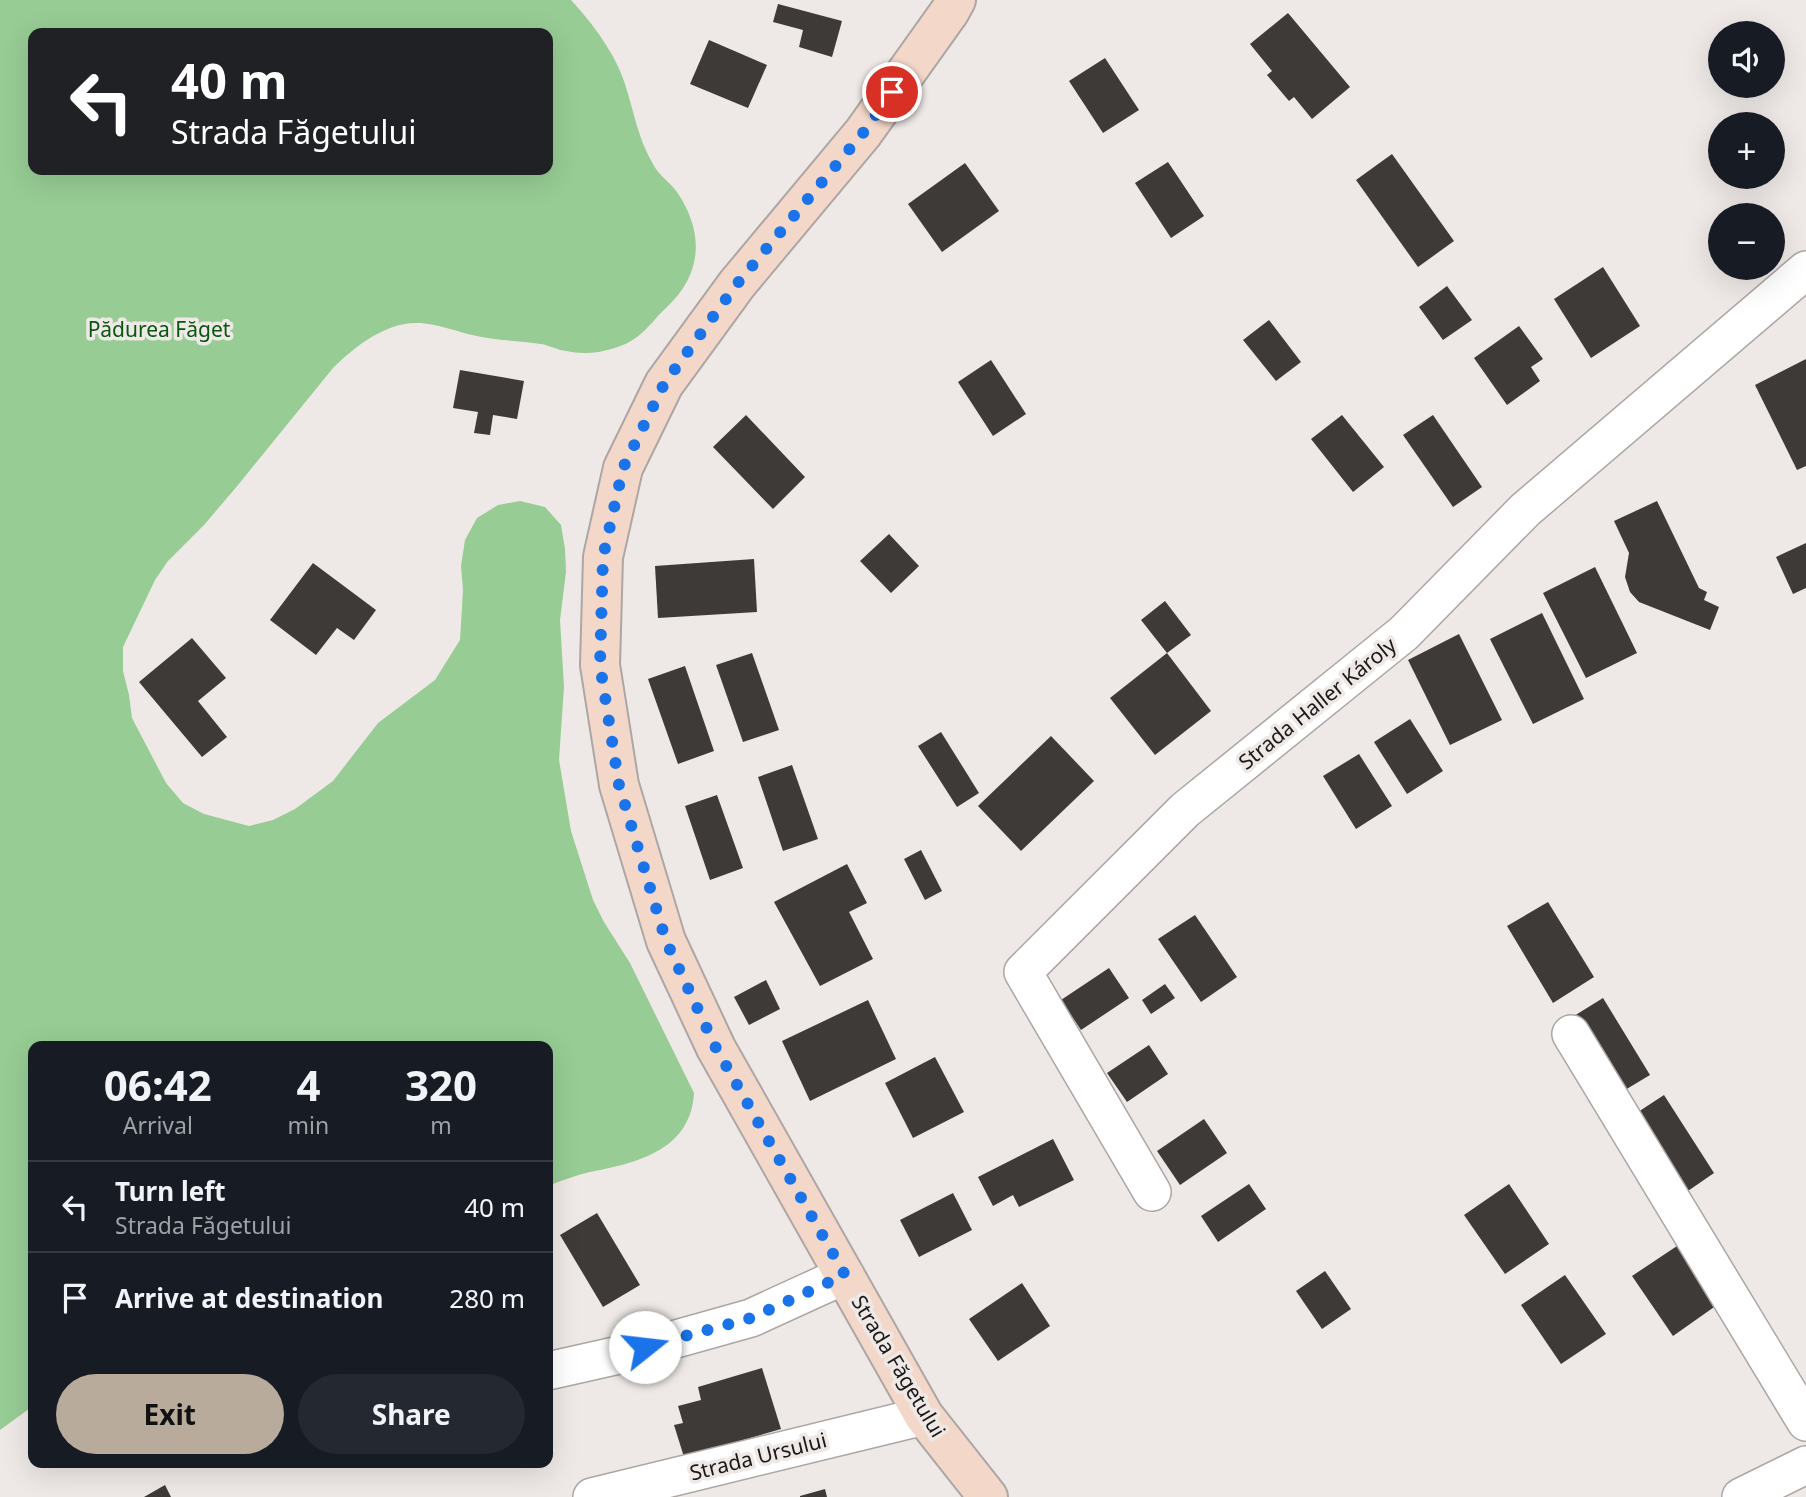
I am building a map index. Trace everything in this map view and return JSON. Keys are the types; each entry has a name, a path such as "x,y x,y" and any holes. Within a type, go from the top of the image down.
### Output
{"main road":[{"name":"Strada Făgetului","path":"956,0 863,133 737,284 664,384 623,468 603,557 600,665 619,785 666,941 716,1048 924,1416 988,1497"}],"street":[{"name":"Strada Haller Károly","path":"1152,1192 1023,972 1185,810 1404,634 1525,510 1806,270"},
{"path":"1571,1034 1806,1422"},
{"path":"553,1370 619,1355 751,1318 845,1275"},
{"name":"Strada Ursului","path":"592,1497 924,1416"},
{"path":"1741,1497 1806,1465"}],"green space":[{"name":"Pădurea Făget","path":"0,0 571,0 595,29 615,61 648,155 658,172 677,192 692,222 696,252 688,280 679,294 637,337 621,346 603,351 575,352 541,344 481,337 420,323 396,326 372,336 333,368 204,525 168,561 155,580 123,647 123,671 132,718 166,783 183,803 204,814 249,826 273,820 295,809 333,781 378,723 435,680 460,640 463,590 461,566 465,540 477,518 498,505 520,501 545,507 561,525 565,549 566,572 560,620 564,687 559,760 571,831 593,900 630,963 694,1093 691,1112 684,1127 673,1139 646,1157 553,1184 553,1041 28,1041 28,1410 0,1430"}],"building":[{"path":"778,4 842,21 832,57 799,47 803,30 773,22"},
{"path":"1288,13 1350,87 1312,119 1294,97 1289,101 1267,75 1272,71 1250,44"},
{"path":"709,40 767,65 748,108 690,84"},
{"path":"1105,58 1139,110 1103,133 1069,81"},
{"path":"1392,154 1454,241 1418,267 1356,180"},
{"path":"1168,162 1204,216 1171,238 1135,183"},
{"path":"965,163 999,211 942,252 908,204"},
{"path":"1603,267 1640,326 1591,358 1554,299"},
{"path":"1447,286 1472,320 1443,340 1419,307"},
{"path":"1269,320 1301,362 1276,381 1243,340"},
{"path":"1519,326 1543,359 1531,367 1540,381 1507,405 1474,358"},
{"path":"1806,359 1806,466 1797,470 1755,385"},
{"path":"991,360 1026,414 993,436 958,382"},
{"path":"460,370 524,381 517,419 493,415 490,435 474,433 478,412 453,408"},
{"path":"746,415 805,477 773,509 713,447"},
{"path":"1342,415 1384,467 1353,492 1311,439"},
{"path":"1433,415 1482,487 1453,507 1403,435"},
{"path":"1657,501 1699,588 1707,592 1704,600 1719,607 1710,630 1639,602 1630,592 1625,577 1629,553 1614,521"},
{"path":"889,534 919,566 891,593 860,561"},
{"path":"1806,543 1806,588 1793,594 1776,557"},
{"path":"754,559 757,612 658,618 655,566"},
{"path":"313,563 376,610 354,640 337,628 316,655 270,620"},
{"path":"1595,567 1637,653 1586,678 1543,593"},
{"path":"1165,601 1191,635 1167,653 1141,620"},
{"path":"1542,613 1584,699 1533,724 1490,639"},
{"path":"1459,634 1502,720 1450,745 1408,660"},
{"path":"192,638 226,678 198,701 227,737 202,757 139,682"},
{"path":"752,653 779,730 743,742 716,665"},
{"path":"1167,653 1211,711 1155,755 1110,698"},
{"path":"685,666 714,751 678,764 648,679"},
{"path":"1410,719 1443,771 1407,794 1374,742"},
{"path":"941,732 979,793 957,807 918,746"},
{"path":"1051,736 1094,781 1021,851 978,806"},
{"path":"1359,754 1392,806 1356,829 1323,776"},
{"path":"792,765 818,839 783,851 758,777"},
{"path":"717,795 743,868 710,880 685,806"},
{"path":"921,850 942,891 925,900 904,859"},
{"path":"847,864 867,903 849,912 873,959 820,986 774,902"},
{"path":"1548,902 1594,977 1553,1003 1507,926"},
{"path":"1195,915 1237,977 1201,1002 1158,939"},
{"path":"1109,968 1129,998 1081,1030 1061,1000"},
{"path":"766,980 780,1009 749,1025 734,997"},
{"path":"1165,984 1175,998 1151,1014 1142,1000"},
{"path":"1603,998 1650,1075 1620,1093 1574,1016"},
{"path":"868,1000 896,1059 810,1101 782,1041"},
{"path":"1149,1045 1168,1074 1127,1102 1107,1073"},
{"path":"935,1057 964,1112 913,1138 885,1083"},
{"path":"1664,1095 1714,1173 1685,1193 1635,1114"},
{"path":"1204,1119 1227,1153 1180,1185 1157,1151"},
{"path":"1053,1139 1074,1180 1019,1207 1013,1195 993,1206 978,1177"},
{"path":"1249,1184 1266,1209 1218,1242 1201,1216"},
{"path":"1509,1184 1549,1244 1505,1274 1464,1215"},
{"path":"953,1193 972,1230 919,1257 900,1220"},
{"path":"597,1213 640,1285 603,1307 560,1235"},
{"path":"1677,1246 1717,1305 1673,1336 1632,1276"},
{"path":"1325,1271 1351,1309 1322,1329 1296,1291"},
{"path":"1565,1275 1606,1334 1561,1364 1521,1305"},
{"path":"1022,1283 1050,1326 998,1361 969,1319"},
{"path":"762,1368 781,1429 684,1457 674,1425 683,1423 678,1406 701,1400 698,1387"},
{"path":"165,1485 171,1497 144,1497"},
{"path":"825,1489 827,1497 800,1497 800,1496"}],"route":[{"path":"645,1347 751,1318 845,1275 716,1048 666,941 619,785 600,665 603,557 623,468 664,384 737,284 863,133 892,92"}]}
